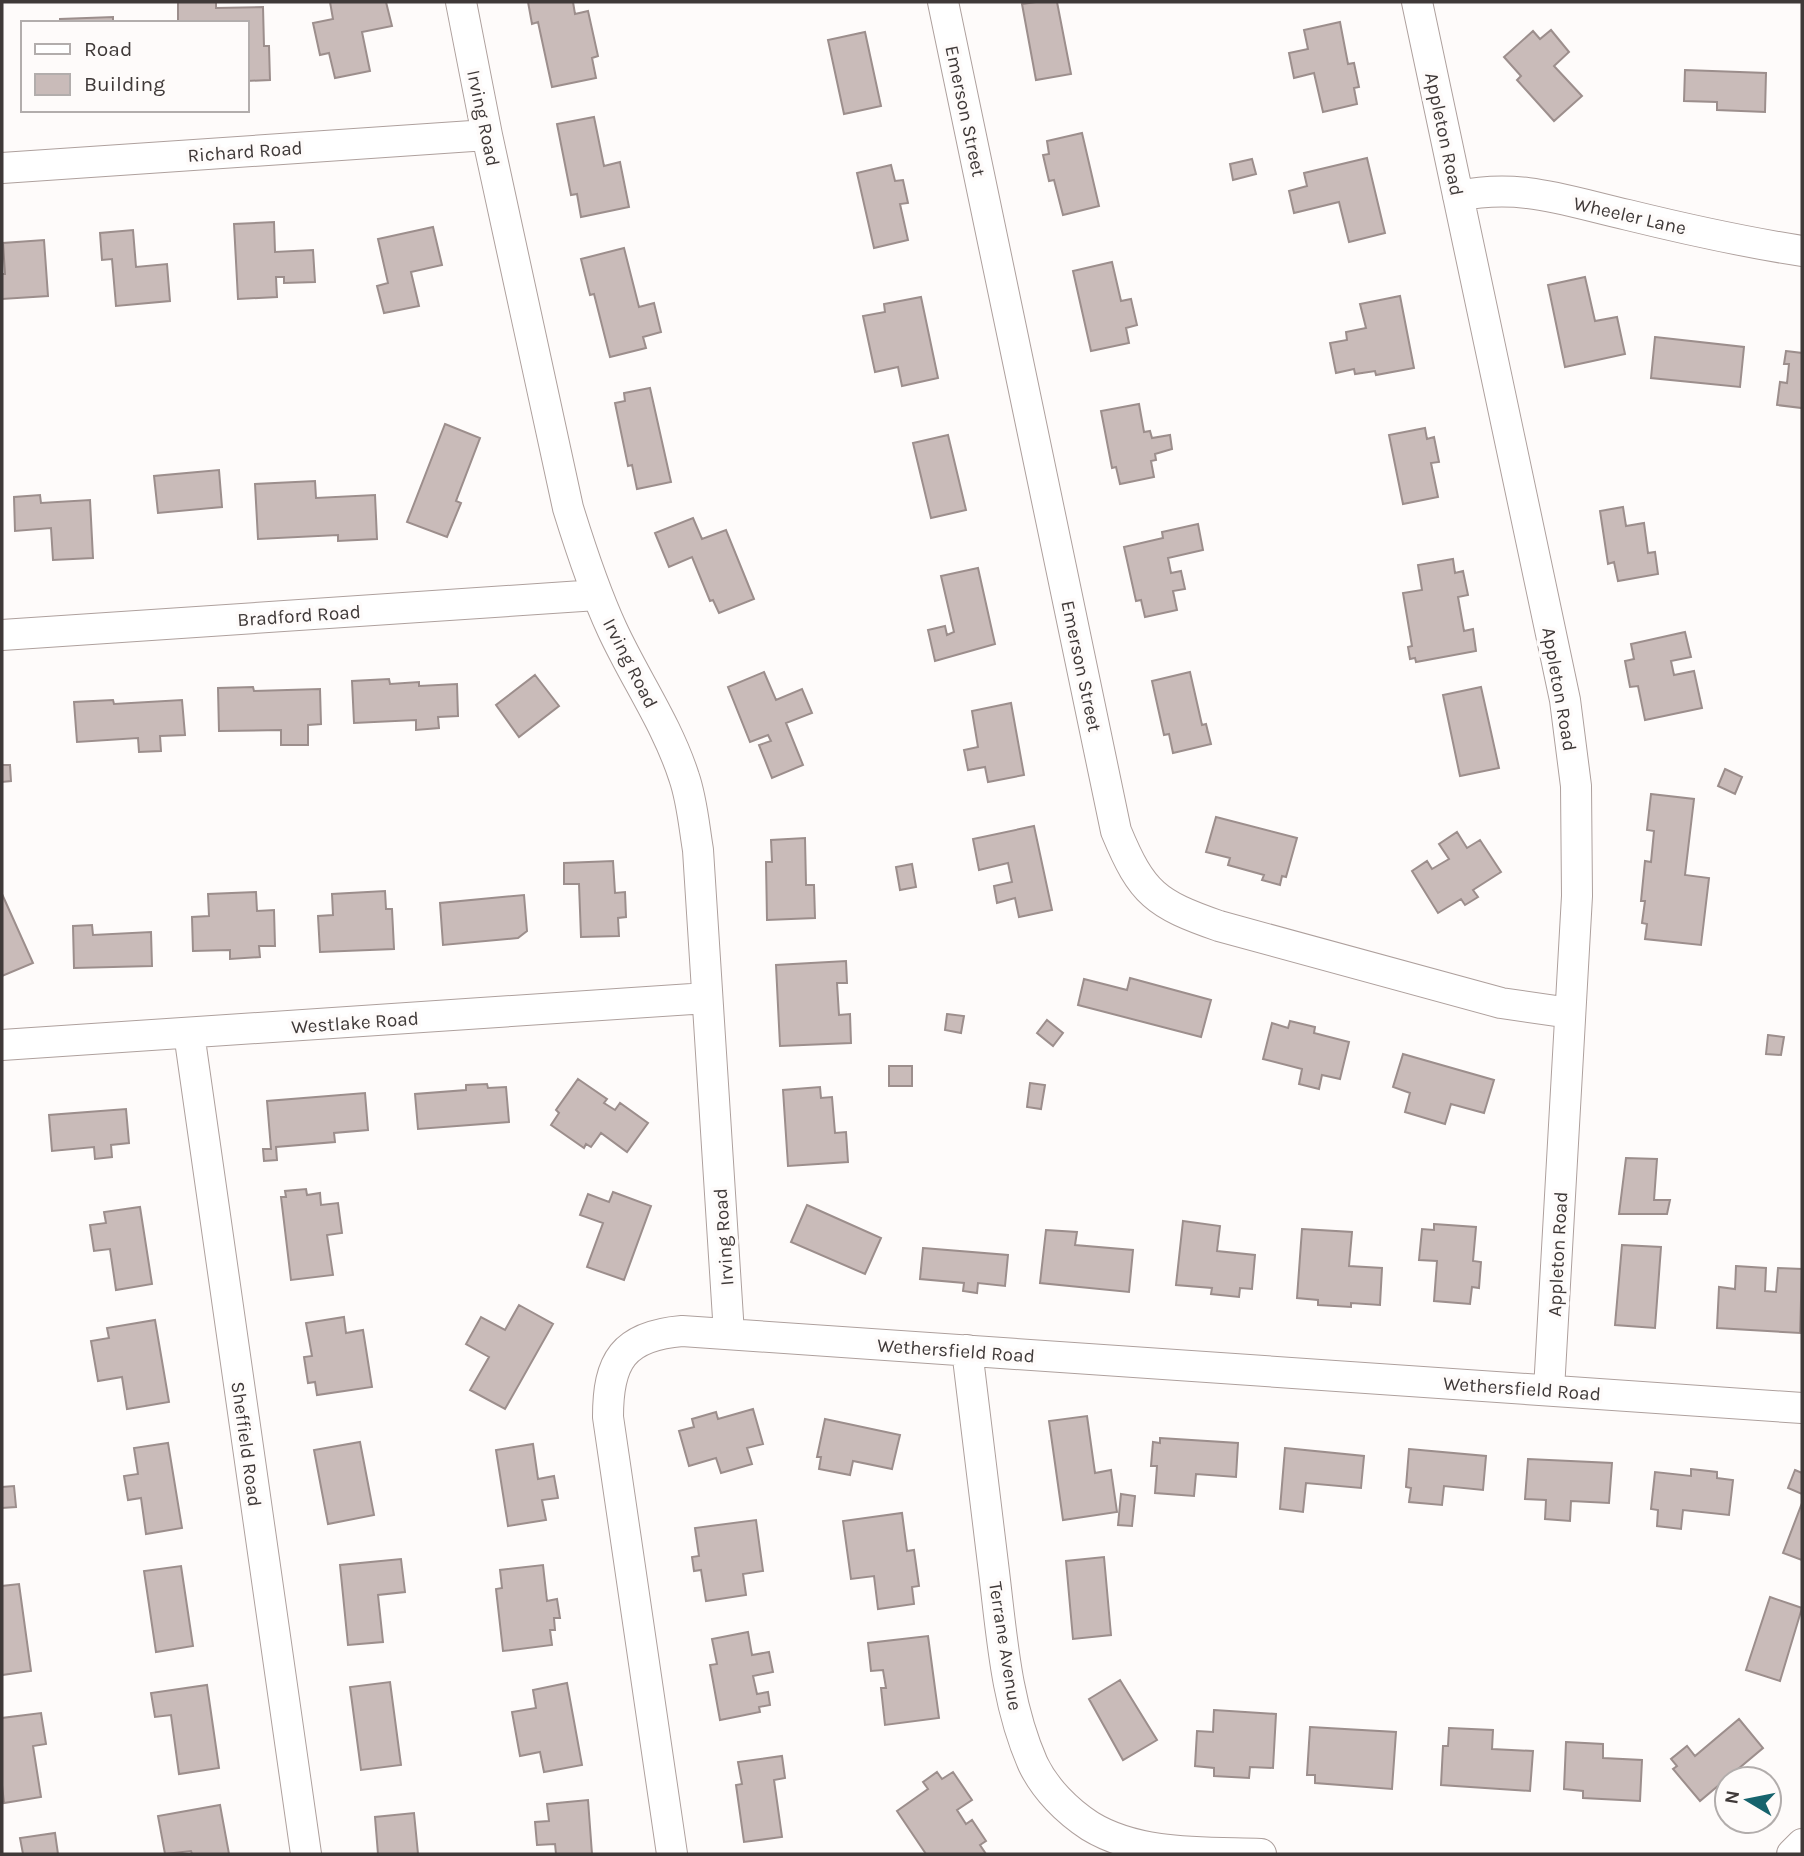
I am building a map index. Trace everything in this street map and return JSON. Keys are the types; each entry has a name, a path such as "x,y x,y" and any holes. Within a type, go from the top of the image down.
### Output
{"street":[{"name":"Irving Road","path":"461,2 568,508 597,595 613,632 671,741 685,779 698,850 729,1334"},
{"name":"Emerson Street","path":"943,2 1116,831 1141,883 1161,901 1189,916 1219,926 1502,1003 1570,1013"},
{"name":"Appleton Road","path":"1417,2 1565,700 1576,786 1578,839 1549,1390"},
{"name":"Richard Road","path":"2,167 487,135"},
{"name":"Wheeler Lane","path":"1458,196 1483,191 1527,191 1725,237 1802,251"},
{"name":"Bradford Road","path":"2,635 597,595"},
{"name":"Westlake Road","path":"2,1045 708,998"},
{"name":"Sheffield Road","path":"189,1033 306,1854"},
{"name":"Wethersfield Road","path":"672,1854 608,1418 610,1378 618,1360 644,1338 682,1331 1802,1408"},
{"name":"Terrane Avenue","path":"967,1350 1006,1672 1013,1705 1035,1766 1051,1792 1071,1812 1091,1827 1116,1838 1170,1851 1261,1854"},
{"path":"1791,1854 1802,1844"}],"building":[{"path":"178,2 216,2 216,8 263,7 264,46 269,46 270,80 248,81 248,21 178,21"},
{"path":"330,2 386,2 392,26 362,32 370,71 335,78 329,53 320,55 313,23 333,19"},
{"path":"528,2 573,2 575,14 588,11 598,56 592,58 596,78 552,87 538,22 532,24"},
{"path":"1057,2 1071,74 1036,80 1022,4"},
{"path":"113,17 113,21 60,21"},
{"path":"1340,22 1348,64 1354,63 1359,87 1354,88 1357,104 1323,112 1314,73 1294,78 1289,53 1308,49 1304,30"},
{"path":"1551,30 1569,52 1554,66 1582,96 1554,121 1517,80 1521,76 1504,57 1533,31 1540,39"},
{"path":"865,32 881,106 844,114 828,40"},
{"path":"1685,70 1766,73 1765,112 1717,110 1717,102 1684,101"},
{"path":"594,117 604,166 620,162 629,207 581,217 577,194 571,195 557,124"},
{"path":"1082,133 1099,206 1063,215 1054,180 1049,181 1043,155 1049,154 1047,141"},
{"path":"1367,158 1385,233 1349,242 1339,202 1294,213 1289,191 1307,186 1304,173"},
{"path":"1252,159 1256,174 1233,180 1230,164"},
{"path":"891,165 895,181 903,180 908,203 900,204 908,240 874,248 857,173"},
{"path":"274,222 275,252 313,250 315,282 284,283 284,277 276,277 277,297 238,299 234,224"},
{"path":"433,227 442,265 411,272 419,306 384,313 377,286 388,283 378,239"},
{"path":"133,230 136,267 167,264 170,301 116,306 112,259 102,260 100,233"},
{"path":"44,240 48,296 2,299 2,274 5,274 3,243"},
{"path":"624,248 639,307 654,303 661,332 643,337 646,348 610,357 594,294 590,295 581,259"},
{"path":"1112,262 1121,301 1131,299 1137,325 1126,328 1129,343 1091,351 1073,271"},
{"path":"1585,277 1595,321 1617,317 1625,354 1565,367 1548,285"},
{"path":"1400,296 1414,368 1376,375 1375,371 1355,374 1354,369 1336,373 1330,343 1347,340 1346,332 1366,328 1360,304"},
{"path":"921,297 938,378 902,386 898,367 875,372 863,316 885,312 884,304"},
{"path":"1655,337 1744,347 1740,387 1651,378"},
{"path":"1786,351 1802,353 1802,408 1777,405 1780,382 1787,383 1789,364 1784,364"},
{"path":"650,388 671,482 637,489 632,465 628,466 615,403 625,401 624,393"},
{"path":"1139,404 1144,432 1150,431 1152,438 1170,435 1172,449 1155,454 1156,460 1151,461 1154,477 1120,484 1116,467 1112,468 1101,411"},
{"path":"445,424 480,438 456,501 461,503 447,537 407,522"},
{"path":"1425,428 1427,439 1434,437 1439,462 1431,463 1438,497 1403,504 1389,435"},
{"path":"948,435 966,510 931,518 913,443"},
{"path":"219,470 222,507 158,513 154,476"},
{"path":"315,481 316,498 375,495 377,539 338,541 338,535 258,539 255,484"},
{"path":"40,495 41,503 90,500 93,558 53,560 51,528 15,531 14,497"},
{"path":"1623,507 1626,526 1644,523 1648,553 1655,552 1658,574 1618,581 1614,562 1608,564 1600,511"},
{"path":"693,518 702,539 726,530 754,599 719,613 713,600 710,601 692,557 669,567 655,533"},
{"path":"1198,524 1203,550 1168,558 1171,573 1181,571 1185,589 1173,591 1177,610 1145,617 1141,600 1136,601 1124,547 1163,538 1162,532"},
{"path":"1453,559 1455,573 1463,571 1468,595 1458,597 1464,631 1473,629 1476,651 1416,662 1415,658 1410,659 1408,647 1412,646 1403,593 1422,590 1418,565"},
{"path":"978,568 995,644 935,661 928,630 945,626 947,635 954,632 941,576"},
{"path":"1685,632 1691,657 1671,661 1674,675 1694,671 1702,708 1645,720 1638,686 1630,687 1625,661 1634,659 1631,644"},
{"path":"764,672 776,700 802,689 812,713 786,723 803,765 772,778 759,745 771,741 768,735 750,742 728,687"},
{"path":"1190,672 1202,725 1206,724 1211,744 1173,753 1169,734 1164,735 1152,681"},
{"path":"535,675 559,706 519,737 496,705"},
{"path":"389,679 390,684 457,684 458,716 438,717 439,728 416,730 416,720 354,723 352,681"},
{"path":"253,687 254,691 320,689 321,724 308,725 308,745 281,745 281,730 219,731 218,688"},
{"path":"1481,687 1499,768 1460,776 1443,695"},
{"path":"113,700 114,704 182,700 185,735 160,736 161,751 139,752 138,738 77,742 74,702"},
{"path":"1011,703 1024,775 988,782 985,767 968,770 964,750 978,747 972,711"},
{"path":"2,765 10,765 11,781 2,782"},
{"path":"1725,769 1742,777 1735,794 1718,786"},
{"path":"1651,794 1694,799 1685,875 1709,878 1701,945 1645,939 1647,924 1642,923 1645,901 1641,901 1645,861 1651,862 1654,831 1647,830"},
{"path":"1216,817 1297,838 1286,877 1282,876 1280,885 1262,880 1264,875 1228,865 1230,858 1206,852"},
{"path":"1034,826 1052,910 1019,917 1015,898 997,903 994,886 1012,882 1008,863 979,870 973,839"},
{"path":"1457,832 1467,848 1480,840 1501,872 1473,890 1478,897 1465,905 1461,899 1438,913 1412,871 1427,861 1432,869 1449,859 1439,844"},
{"path":"805,838 806,885 814,885 815,918 767,920 766,862 772,862 771,840"},
{"path":"613,861 615,893 625,892 626,917 618,918 619,936 581,937 579,884 564,884 564,863"},
{"path":"912,864 916,887 900,890 896,867"},
{"path":"385,891 386,909 392,909 394,949 320,952 318,916 333,915 332,894"},
{"path":"256,892 257,911 274,910 275,946 259,946 260,957 230,959 230,950 193,951 192,917 209,916 208,894"},
{"path":"2,894 33,963 2,976"},
{"path":"524,895 527,931 518,938 443,945 440,903"},
{"path":"92,925 93,935 151,932 152,966 74,968 73,926"},
{"path":"846,961 847,983 837,983 839,1015 850,1014 851,1043 780,1046 776,965"},
{"path":"1130,978 1211,1000 1201,1037 1078,1005 1084,979 1127,990"},
{"path":"947,1014 964,1016 961,1033 945,1030"},
{"path":"1047,1020 1063,1033 1053,1046 1037,1033"},
{"path":"1290,1021 1315,1027 1314,1033 1349,1042 1340,1079 1322,1075 1319,1089 1299,1084 1302,1069 1263,1059 1272,1023 1288,1028"},
{"path":"1768,1035 1784,1037 1781,1055 1766,1054"},
{"path":"1403,1054 1494,1080 1484,1113 1451,1104 1445,1124 1405,1112 1410,1093 1393,1087"},
{"path":"889,1066 912,1066 912,1086 889,1086"},
{"path":"578,1079 607,1099 604,1103 615,1110 620,1103 648,1123 627,1152 601,1133 591,1147 586,1144 584,1148 551,1125 559,1113 556,1110"},
{"path":"1030,1083 1045,1085 1041,1109 1027,1107"},
{"path":"487,1084 488,1088 506,1087 509,1122 418,1129 415,1094 466,1090 466,1085"},
{"path":"820,1087 821,1098 832,1097 835,1133 846,1132 848,1162 788,1166 783,1090"},
{"path":"365,1093 368,1130 334,1133 335,1142 276,1147 277,1160 264,1161 263,1149 271,1149 267,1101"},
{"path":"126,1109 129,1143 111,1145 112,1157 95,1159 94,1147 52,1151 49,1115"},
{"path":"1626,1158 1657,1159 1654,1200 1670,1200 1667,1214 1619,1214"},
{"path":"306,1189 307,1195 320,1193 321,1205 338,1203 342,1233 327,1235 333,1275 291,1280 281,1197 286,1197 285,1191"},
{"path":"613,1192 651,1206 624,1280 587,1267 603,1223 580,1215 588,1194 609,1202"},
{"path":"807,1205 881,1238 865,1274 791,1242"},
{"path":"140,1207 152,1284 116,1290 110,1249 94,1251 90,1225 106,1223 104,1212"},
{"path":"1183,1221 1220,1226 1217,1251 1255,1255 1252,1289 1240,1288 1239,1297 1211,1294 1212,1288 1176,1285"},
{"path":"1434,1224 1476,1227 1473,1261 1481,1262 1479,1288 1472,1287 1470,1304 1434,1301 1437,1261 1419,1260 1422,1229 1434,1230"},
{"path":"1302,1229 1352,1232 1349,1266 1382,1268 1380,1305 1318,1305 1318,1300 1297,1298"},
{"path":"1046,1230 1077,1232 1075,1245 1133,1250 1129,1292 1040,1283"},
{"path":"1622,1245 1661,1247 1655,1328 1615,1325"},
{"path":"923,1248 1008,1255 1005,1286 978,1283 977,1293 963,1291 964,1283 920,1279"},
{"path":"1736,1266 1766,1268 1765,1291 1776,1292 1778,1268 1802,1269 1800,1333 1717,1328 1719,1287 1735,1289"},
{"path":"519,1305 553,1324 505,1409 470,1390 489,1357 466,1344 481,1317 505,1330"},
{"path":"344,1317 346,1333 363,1330 372,1387 317,1395 315,1382 308,1383 304,1357 312,1356 306,1323"},
{"path":"155,1320 169,1402 127,1409 122,1377 98,1381 91,1341 109,1338 107,1328"},
{"path":"753,1409 763,1444 747,1448 752,1464 721,1473 716,1458 689,1466 679,1431 694,1427 692,1419 716,1412 718,1419"},
{"path":"1087,1416 1095,1473 1111,1470 1117,1512 1063,1520 1049,1421"},
{"path":"825,1419 900,1435 892,1469 853,1461 850,1475 819,1469 821,1457 817,1457"},
{"path":"1160,1438 1238,1443 1236,1477 1196,1474 1194,1496 1155,1493 1157,1466 1151,1466 1153,1442 1160,1443"},
{"path":"360,1442 374,1515 328,1524 314,1450"},
{"path":"168,1443 182,1528 146,1534 141,1498 128,1500 124,1476 138,1474 134,1448"},
{"path":"533,1444 538,1479 554,1476 558,1498 542,1500 546,1520 508,1526 496,1450"},
{"path":"1285,1448 1364,1456 1361,1488 1306,1483 1303,1512 1280,1509"},
{"path":"1409,1449 1486,1456 1483,1490 1444,1486 1442,1505 1409,1502 1411,1488 1406,1487"},
{"path":"1528,1459 1612,1463 1609,1503 1571,1501 1570,1521 1545,1519 1546,1500 1525,1499"},
{"path":"1691,1469 1717,1472 1717,1478 1733,1480 1729,1515 1683,1510 1681,1529 1657,1526 1658,1510 1651,1509 1655,1472 1691,1476"},
{"path":"1795,1470 1802,1473 1802,1494 1788,1488"},
{"path":"14,1486 16,1507 2,1508 2,1487"},
{"path":"1121,1494 1135,1496 1132,1526 1118,1525"},
{"path":"1802,1503 1802,1560 1783,1553"},
{"path":"902,1513 907,1551 914,1550 919,1586 912,1587 914,1604 878,1609 874,1576 851,1579 843,1521"},
{"path":"756,1520 763,1571 743,1574 746,1595 706,1601 701,1570 694,1571 692,1557 699,1556 695,1528"},
{"path":"1104,1557 1111,1635 1073,1639 1066,1561"},
{"path":"401,1559 405,1592 378,1595 383,1642 348,1645 340,1565"},
{"path":"543,1565 547,1601 557,1599 560,1618 554,1618 555,1630 550,1630 552,1645 503,1651 496,1589 502,1588 500,1570"},
{"path":"181,1566 193,1646 156,1652 144,1571"},
{"path":"19,1584 31,1671 2,1675 2,1586"},
{"path":"1770,1597 1802,1608 1780,1681 1746,1670"},
{"path":"748,1632 752,1655 769,1652 773,1672 753,1676 757,1694 768,1692 770,1705 759,1707 760,1712 720,1720 710,1665 717,1664 712,1639"},
{"path":"928,1636 939,1718 885,1725 881,1688 886,1688 883,1670 871,1671 868,1643"},
{"path":"1120,1680 1157,1740 1123,1760 1089,1699"},
{"path":"390,1682 401,1765 361,1770 350,1687"},
{"path":"567,1683 582,1765 544,1772 540,1752 520,1756 512,1712 536,1708 533,1690"},
{"path":"207,1685 219,1768 179,1774 171,1715 155,1717 151,1693"},
{"path":"1214,1710 1276,1714 1273,1768 1250,1767 1249,1778 1214,1776 1214,1768 1195,1766 1197,1731 1213,1732"},
{"path":"41,1713 46,1744 33,1746 41,1797 4,1803 2,1718"},
{"path":"1739,1719 1763,1748 1743,1765 1713,1765 1713,1790 1700,1801 1673,1769 1677,1766 1671,1759 1687,1746 1695,1756"},
{"path":"1310,1727 1396,1732 1392,1789 1315,1783 1315,1775 1307,1775"},
{"path":"1449,1728 1493,1730 1492,1749 1533,1751 1530,1791 1441,1785 1443,1746 1448,1746"},
{"path":"1566,1742 1603,1744 1603,1758 1642,1760 1640,1801 1583,1798 1583,1791 1564,1789"},
{"path":"782,1756 785,1778 774,1780 782,1837 744,1842 736,1785 742,1784 738,1762"},
{"path":"937,1772 942,1779 953,1772 972,1800 957,1810 966,1824 972,1820 986,1841 980,1845 986,1854 926,1854 897,1811 928,1789 923,1782"},
{"path":"588,1800 592,1854 556,1854 555,1844 537,1845 535,1822 549,1821 547,1804"},
{"path":"220,1805 229,1854 192,1854 191,1851 165,1854 158,1816"},
{"path":"414,1813 418,1854 378,1854 375,1817"},
{"path":"55,1833 58,1854 23,1854 20,1838"}]}
